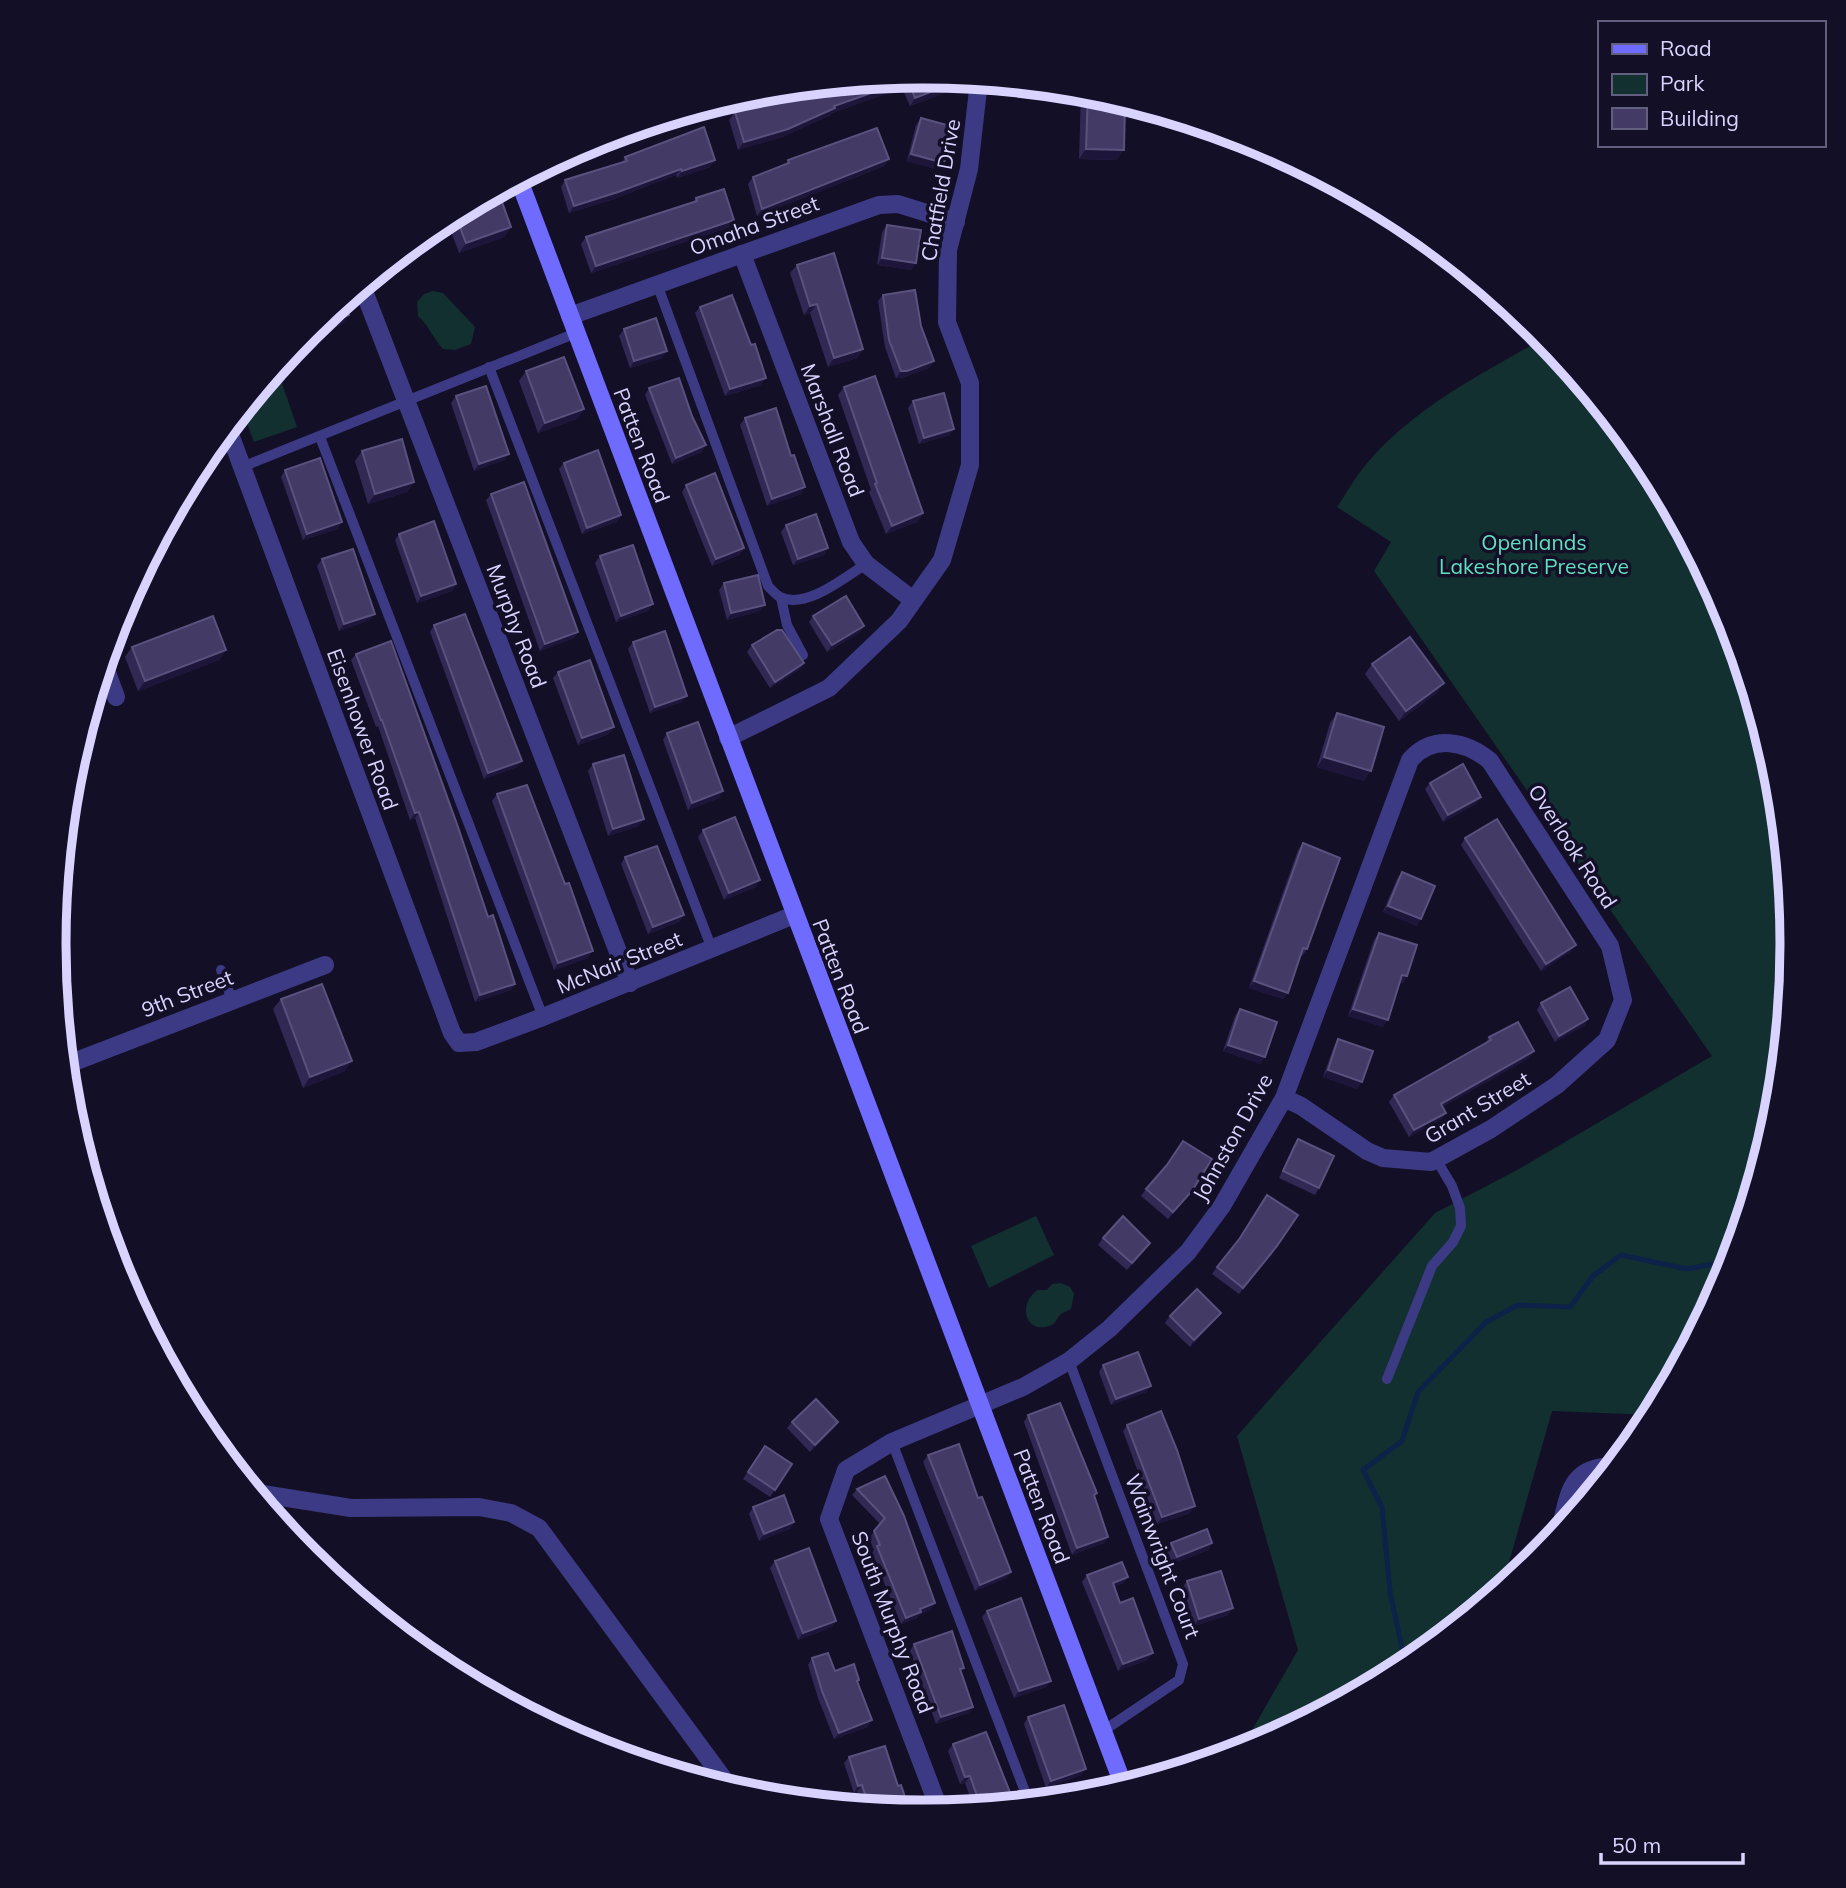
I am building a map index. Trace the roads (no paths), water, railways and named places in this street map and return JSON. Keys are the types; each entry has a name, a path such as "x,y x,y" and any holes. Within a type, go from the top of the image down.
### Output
{"street":[{"name":"Chatfield Drive","path":"728,738 829,688 899,621 942,560 970,465 970,383 947,322 948,250 969,169 978,89"},
{"name":"Patten Road","path":"522,188 1120,1777"},
{"name":"Omaha Street","path":"573,325 657,284 879,205 898,204 956,222"},
{"name":"Marshall Road","path":"742,254 851,542 866,564 913,600"},
{"name":"Murphy Road","path":"365,294 630,983"},
{"name":"Eisenhower Road","path":"232,439 452,1032 459,1043"},
{"path":"109,679 116,697"},
{"name":"Overlook Road","path":"1452,743 1466,746 1490,761 1610,946 1623,1000"},
{"name":"Johnston Drive","path":"979,1405 1023,1387 1069,1361 1109,1329 1188,1252 1222,1206 1284,1098 1410,760 1417,752 1431,744 1452,743"},
{"name":"McNair Street","path":"459,1043 476,1042 543,1017 794,915"},
{"name":"9th Street","path":"75,1062 325,965"},
{"name":"Grant Street","path":"1284,1098 1301,1106 1367,1151 1383,1158 1431,1162 1491,1129 1557,1085 1607,1040 1623,1000"},
{"name":"South Murphy Road","path":"936,1800 829,1519 846,1470 892,1442 979,1405"},
{"path":"1565,1512 1571,1486 1580,1476 1601,1468"},
{"path":"267,1495 351,1508 479,1507 511,1513 539,1528 721,1776"}],"lane":[{"path":"657,284 768,586 781,597 799,600 820,593 866,564"},
{"path":"242,467 489,367 573,325"},
{"path":"489,367 712,949"},
{"path":"320,437 543,1017"},
{"path":"781,597 786,625 803,655"},
{"path":"221,970 232,1000"},
{"path":"1387,1379 1432,1266 1453,1242 1461,1226 1460,1208 1452,1186 1436,1159"},
{"name":"Wainwright Court","path":"1069,1361 1183,1664 1179,1680 1103,1731"},
{"path":"892,1442 1026,1794"}],"waterway":[{"path":"1403,1653 1390,1592 1382,1507 1363,1470 1402,1441 1418,1392 1486,1322 1518,1305 1570,1307 1593,1276 1621,1255 1687,1269 1717,1263"}],"park label":[{"name":"Openlands Lakeshore Preserve","path":"1534,554"}]}
